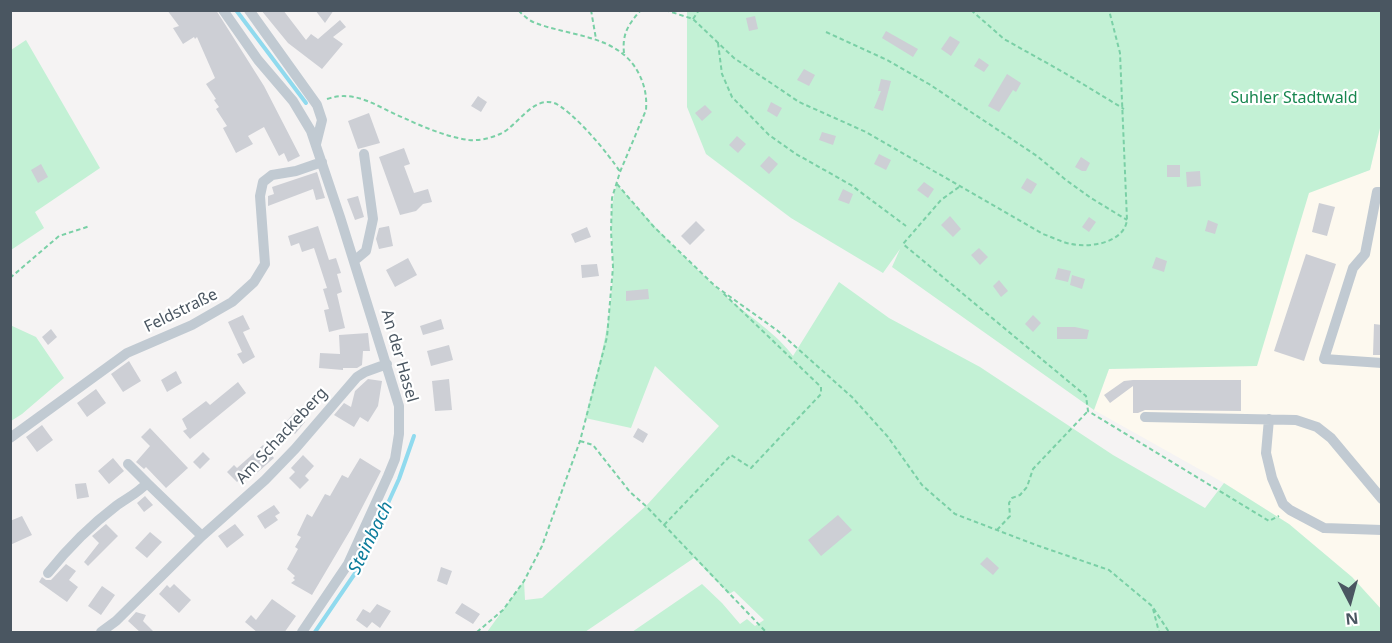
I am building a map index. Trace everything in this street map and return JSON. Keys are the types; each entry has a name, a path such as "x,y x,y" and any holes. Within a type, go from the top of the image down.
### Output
{"street":[{"name":"An der Hasel","path":"223,10 258,60 293,101 311,131 399,406 400,420 395,459 348,564 302,633"},
{"path":"249,10 317,105"},
{"name":"An der Hasel","path":"316,144 322,120 317,105"},
{"path":"354,261 366,251 374,219 364,154"},
{"name":"Feldstraße","path":"10,438 127,353 192,325 232,302 254,282 265,264 260,196 263,182 272,175 296,171 321,162"},
{"path":"1382,192 1377,192 1365,254 1353,268 1324,359 1382,363"},
{"name":"Am Schackeberg","path":"101,633 271,473 357,377 387,364"},
{"path":"1145,417 1296,420 1317,428 1331,438 1382,499"},
{"path":"1269,419 1266,439 1269,464 1283,504 1324,528 1382,530"},
{"path":"128,464 143,487 202,536"},
{"path":"48,573 80,537 117,505 143,487"}],"path":[{"path":"477,633 503,610 542,546 556,513 580,441 607,337 613,267 612,198 620,172 646,110 647,100 644,82 633,62 624,53 596,39 531,21 518,10"},
{"path":"591,10 596,39"},
{"path":"624,53 623,39 628,25 640,11 644,10"},
{"path":"665,10 693,18 734,58 799,102 866,132 1043,234 1071,244 1096,245 1116,238 1126,227 1127,220 1120,53 1108,10"},
{"path":"693,18 699,10"},
{"path":"970,10 1004,39 1124,109"},
{"path":"826,32 887,60 929,84 1037,156 1091,198 1127,220"},
{"path":"718,43 722,74 732,98 769,135 796,154 851,185 906,226"},
{"path":"317,105 320,101 337,95 356,96 402,118 470,140 486,139 502,134 526,111 542,103 552,102 564,109 587,132 620,172"},
{"path":"616,184 654,227 821,387 821,394 751,468 731,455 663,525"},
{"path":"959,186 941,200 903,244 1086,396 1088,411"},
{"path":"10,279 59,236 90,226"},
{"path":"715,286 778,331 852,397 888,437 922,486 955,514 1109,570 1152,606 1169,633"},
{"path":"1088,411 1269,521 1290,510"},
{"path":"997,530 1010,516 1009,503 1027,487 1034,469 1088,411"},
{"path":"580,441 593,446 630,492 766,633"},
{"path":"1152,606 1159,633"}],"shaded area":[{"path":"1381,124 1381,610 1352,577 1289,524 1224,483 1094,410 1109,369 1257,365 1309,192 1370,170"}],"green space":[{"name":"Suhler Stadtwald","path":"687,11 1381,11 1381,124 1370,170 1309,193 1257,366 1109,369 1094,410 892,267 900,249 883,273 791,218 706,154 687,107"},
{"path":"26,40 100,168 35,212 44,228 11,250 11,50"},
{"path":"617,184 685,257 728,298 771,333 793,356 839,282 889,318 980,367 1113,455 1205,508 1224,483 1289,524 1352,577 1382,610 1381,632 632,632 702,584 740,624 747,619 755,626 764,620 734,591 729,594 694,558 585,632 487,632 524,581 525,600 542,598 646,506 719,426 655,366 631,428 585,418 600,362 610,306 613,267 612,214"},
{"path":"10,325 36,337 64,378 11,421"}],"building":[{"path":"167,10 216,10 264,86 300,156 288,162 284,153 279,156 264,127 248,136 253,144 236,153 223,128 227,126 216,109 219,107 214,100 216,99 206,84 215,78 197,37 183,44 173,28 179,26"},
{"path":"261,10 283,10 306,40 311,34 318,39 340,20 346,27 333,37 343,44 322,69 288,43"},
{"path":"315,10 334,10 325,23"},
{"path":"755,16 758,29 749,31 746,18"},
{"path":"886,31 918,49 913,57 882,38"},
{"path":"950,36 960,42 951,56 941,49"},
{"path":"979,58 989,65 984,72 974,66"},
{"path":"804,69 815,75 809,86 797,80"},
{"path":"1007,74 1021,83 1016,92 1013,90 999,112 988,106"},
{"path":"881,79 891,81 883,111 874,108 881,91 878,91"},
{"path":"478,96 487,102 481,112 471,106"},
{"path":"771,102 782,108 777,117 767,111"},
{"path":"705,105 712,112 702,121 695,113"},
{"path":"369,113 380,143 358,149 348,121"},
{"path":"822,132 836,136 833,145 819,140"},
{"path":"737,136 746,144 738,153 729,145"},
{"path":"404,148 410,164 404,166 414,193 428,189 432,202 423,204 416,211 400,215 379,157"},
{"path":"879,154 891,160 886,170 874,164"},
{"path":"769,156 778,164 769,174 760,166"},
{"path":"1081,157 1090,163 1086,171 1075,167"},
{"path":"41,164 48,177 38,183 31,170"},
{"path":"1167,165 1180,165 1180,177 1167,177"},
{"path":"1200,171 1201,186 1187,187 1186,172"},
{"path":"317,172 325,198 316,200 313,189 268,206 268,196 274,194 272,187"},
{"path":"1027,178 1037,184 1031,194 1021,188"},
{"path":"924,182 934,189 928,198 917,190"},
{"path":"843,189 853,194 849,204 838,200"},
{"path":"358,196 364,217 355,220 347,199"},
{"path":"1319,203 1335,207 1327,236 1312,232"},
{"path":"950,216 961,229 953,237 941,225"},
{"path":"1089,217 1096,222 1089,232 1082,227"},
{"path":"1208,220 1218,224 1215,234 1205,231"},
{"path":"696,221 705,230 690,245 681,236"},
{"path":"318,226 329,260 336,258 341,273 337,274 342,292 337,294 345,328 329,332 324,310 329,309 323,289 327,288 314,248 302,252 299,243 291,246 288,236"},
{"path":"389,226 393,246 379,249 376,239 379,228"},
{"path":"587,227 591,237 575,243 571,234"},
{"path":"979,248 988,257 980,265 971,255"},
{"path":"1306,254 1336,264 1304,361 1274,351"},
{"path":"1156,257 1167,261 1164,272 1152,268"},
{"path":"408,258 417,275 395,287 386,270"},
{"path":"597,264 599,276 582,278 581,265"},
{"path":"1058,268 1071,271 1068,282 1055,279"},
{"path":"1072,275 1085,279 1082,289 1070,285"},
{"path":"999,280 1008,291 1001,297 993,286"},
{"path":"648,289 649,299 626,301 626,291"},
{"path":"243,315 250,329 243,332 255,357 243,364 237,354 242,352 228,322"},
{"path":"1033,315 1041,323 1033,332 1025,324"},
{"path":"441,319 444,329 423,335 420,326"},
{"path":"1374,324 1382,325 1382,355 1373,355"},
{"path":"1057,327 1089,330 1087,339 1057,339"},
{"path":"51,329 57,337 48,345 42,337"},
{"path":"368,333 370,351 363,351 362,365 357,368 343,368 343,370 319,368 320,353 340,354 339,335"},
{"path":"449,345 453,360 431,366 427,351"},
{"path":"129,361 141,381 123,392 111,374"},
{"path":"176,371 182,383 167,392 161,380"},
{"path":"368,379 382,381 378,406 368,422 360,417 354,427 334,415 344,403 351,407 355,391"},
{"path":"449,379 452,410 435,411 432,381"},
{"path":"1241,380 1241,411 1145,410 1133,413 1133,386 1110,403 1104,395 1124,381"},
{"path":"238,382 246,393 190,439 183,431 187,429 182,419 206,401 210,405"},
{"path":"96,389 106,403 87,417 77,403"},
{"path":"294,413 305,422 295,434 284,424"},
{"path":"42,425 53,440 37,452 26,437"},
{"path":"150,428 188,468 166,488 146,467 144,469 136,462 150,446 141,437"},
{"path":"638,428 648,434 643,443 633,437"},
{"path":"263,445 274,458 252,477 248,472 237,482 227,472 234,465 237,468"},
{"path":"203,452 210,459 200,469 193,462"},
{"path":"303,455 314,466 305,476 309,480 300,489 289,478 295,472 291,468"},
{"path":"113,458 124,471 109,484 98,471"},
{"path":"360,458 381,471 351,529 312,595 291,583 295,580 293,578 295,576 287,569 298,549 295,547 301,537 297,535 307,514 312,517 325,494 330,496 342,475 348,478"},
{"path":"86,483 89,497 77,499 75,484"},
{"path":"145,496 153,505 144,512 137,503"},
{"path":"274,505 280,513 275,516 278,520 265,529 257,516"},
{"path":"838,515 852,530 821,556 808,540"},
{"path":"22,516 32,535 10,545 10,521"},
{"path":"106,524 118,536 88,566 84,562 99,543 92,536"},
{"path":"235,524 244,535 227,548 218,536"},
{"path":"150,532 162,542 147,558 135,548"},
{"path":"987,557 999,568 993,575 980,564"},
{"path":"66,564 76,571 69,580 78,587 67,602 39,582 42,577 51,580"},
{"path":"441,567 452,571 447,585 437,581"},
{"path":"174,584 191,600 179,613 159,594 167,585 170,588"},
{"path":"102,586 115,595 101,615 88,606"},
{"path":"272,599 296,616 284,633 258,633 245,622 251,615 256,620"},
{"path":"462,603 480,614 473,624 455,613"},
{"path":"377,604 391,611 380,628 372,622 367,628 356,620 363,609 370,613"},
{"path":"136,612 146,615 143,621 155,633 141,633 128,621"}],"waterway":[{"name":"Steinbach","path":"236,10 306,103"},
{"name":"Steinbach","path":"315,632 358,569 399,479 414,436"}]}
